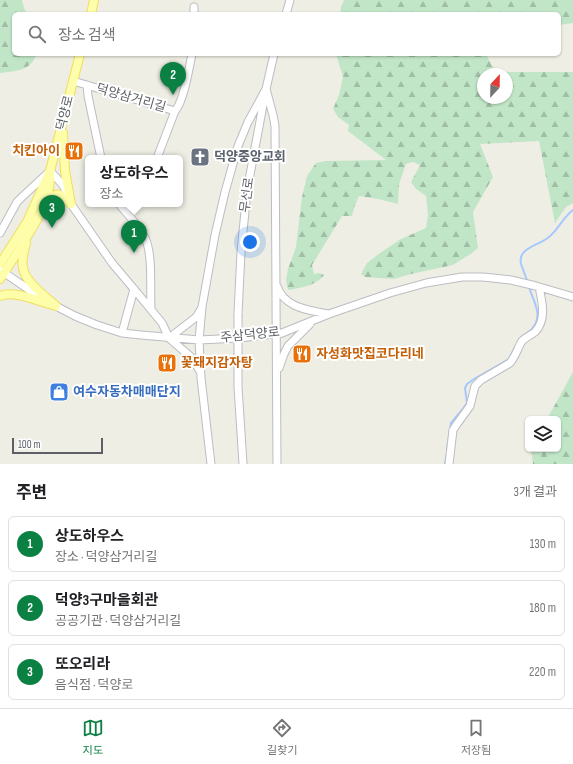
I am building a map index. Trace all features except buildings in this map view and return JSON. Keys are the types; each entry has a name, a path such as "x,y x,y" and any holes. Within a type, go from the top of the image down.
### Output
{"main road":[{"path":"91,12 94,0"},
{"name":"덕양로","path":"0,264 27,222 50,172 79,56"},
{"path":"63,123 65,171 72,204"},
{"name":"덕양로","path":"1,274 29,234 45,205 50,185 50,172"},
{"path":"45,205 52,197 58,194 72,204"},
{"path":"29,234 22,259 24,272 34,285 56,306"},
{"path":"0,296 14,294 56,306"}],"street":[{"path":"287,12 290,0"},
{"name":"덕양삼거리길","path":"158,155 175,111 182,100 192,56"},
{"name":"무선로","path":"244,464 238,354 241,252 247,191 274,56"},
{"name":"덕양삼거리길","path":"73,81 175,111"},
{"name":"덕양삼거리길","path":"87,85 100,155"},
{"path":"266,89 273,115 274,126 277,464"},
{"path":"211,464 201,378 199,340 202,307 222,206 238,146 248,122 266,89"},
{"path":"0,233 14,207 22,197 50,172 63,185 72,204 112,263 162,323 169,338 192,358 197,366 201,378"},
{"path":"121,207 141,232 147,243 150,266 151,309"},
{"name":"주삼덕양로","path":"1,274 56,306 97,325 136,335 199,340 277,334 329,314 407,288 462,277 483,276 498,278 523,283 573,298"},
{"path":"276,282 282,295 294,305 306,310 329,314"},
{"path":"449,464 453,430 470,406 475,386 481,380 510,363 522,341 538,327 542,318 542,301 537,287"},
{"path":"122,332 134,290"},
{"path":"169,338 197,316 202,307"},
{"path":"277,374 281,360 288,346 313,321"}],"green space":[{"path":"0,0 22,0 26,12 12,12 12,56 35,56 31,64 27,67 17,71 0,73"},
{"path":"344,0 573,0 573,23 561,25 561,12 340,12"},
{"path":"337,56 487,56 495,68 477,68 477,104 513,104 513,72 573,72 573,203 566,207 555,223 539,141 480,144 493,177 473,212 478,248 453,265 394,279 365,277 361,274 367,263 401,239 426,228 428,215 426,196 416,189 411,182 420,165 413,162 406,164 399,184 398,204 359,196 352,216 342,216 312,265 314,274 320,273 324,275 321,279 303,287 288,290 286,280 288,269 296,247 302,197 307,176 316,163 325,161 386,160 348,131 349,125 338,117 333,109 339,95 343,77"},
{"path":"573,372 573,464 533,464 531,452 561,452 561,416 549,416"}],"waterway":[{"path":"528,283 521,264 522,254 549,237 566,216 573,210"},
{"path":"522,337 532,329 537,318 536,308 529,287"},
{"path":"447,449 451,423 467,403 465,388 467,384 509,359 515,347"},
{"path":"445,464 447,453"}],"place":[{"name":"덕양3구마을회관","path":"173,95"},
{"name":"치킨아이","path":"74,151"},
{"name":"덕양중앙교회","path":"200,157"},
{"name":"또오리라","path":"52,228"},
{"name":"상도하우스","path":"134,253"},
{"name":"자성화맛집코다리네","path":"302,354"},
{"name":"꽃돼지감자탕","path":"167,363"},
{"name":"여수자동차매매단지","path":"59,392"}]}
